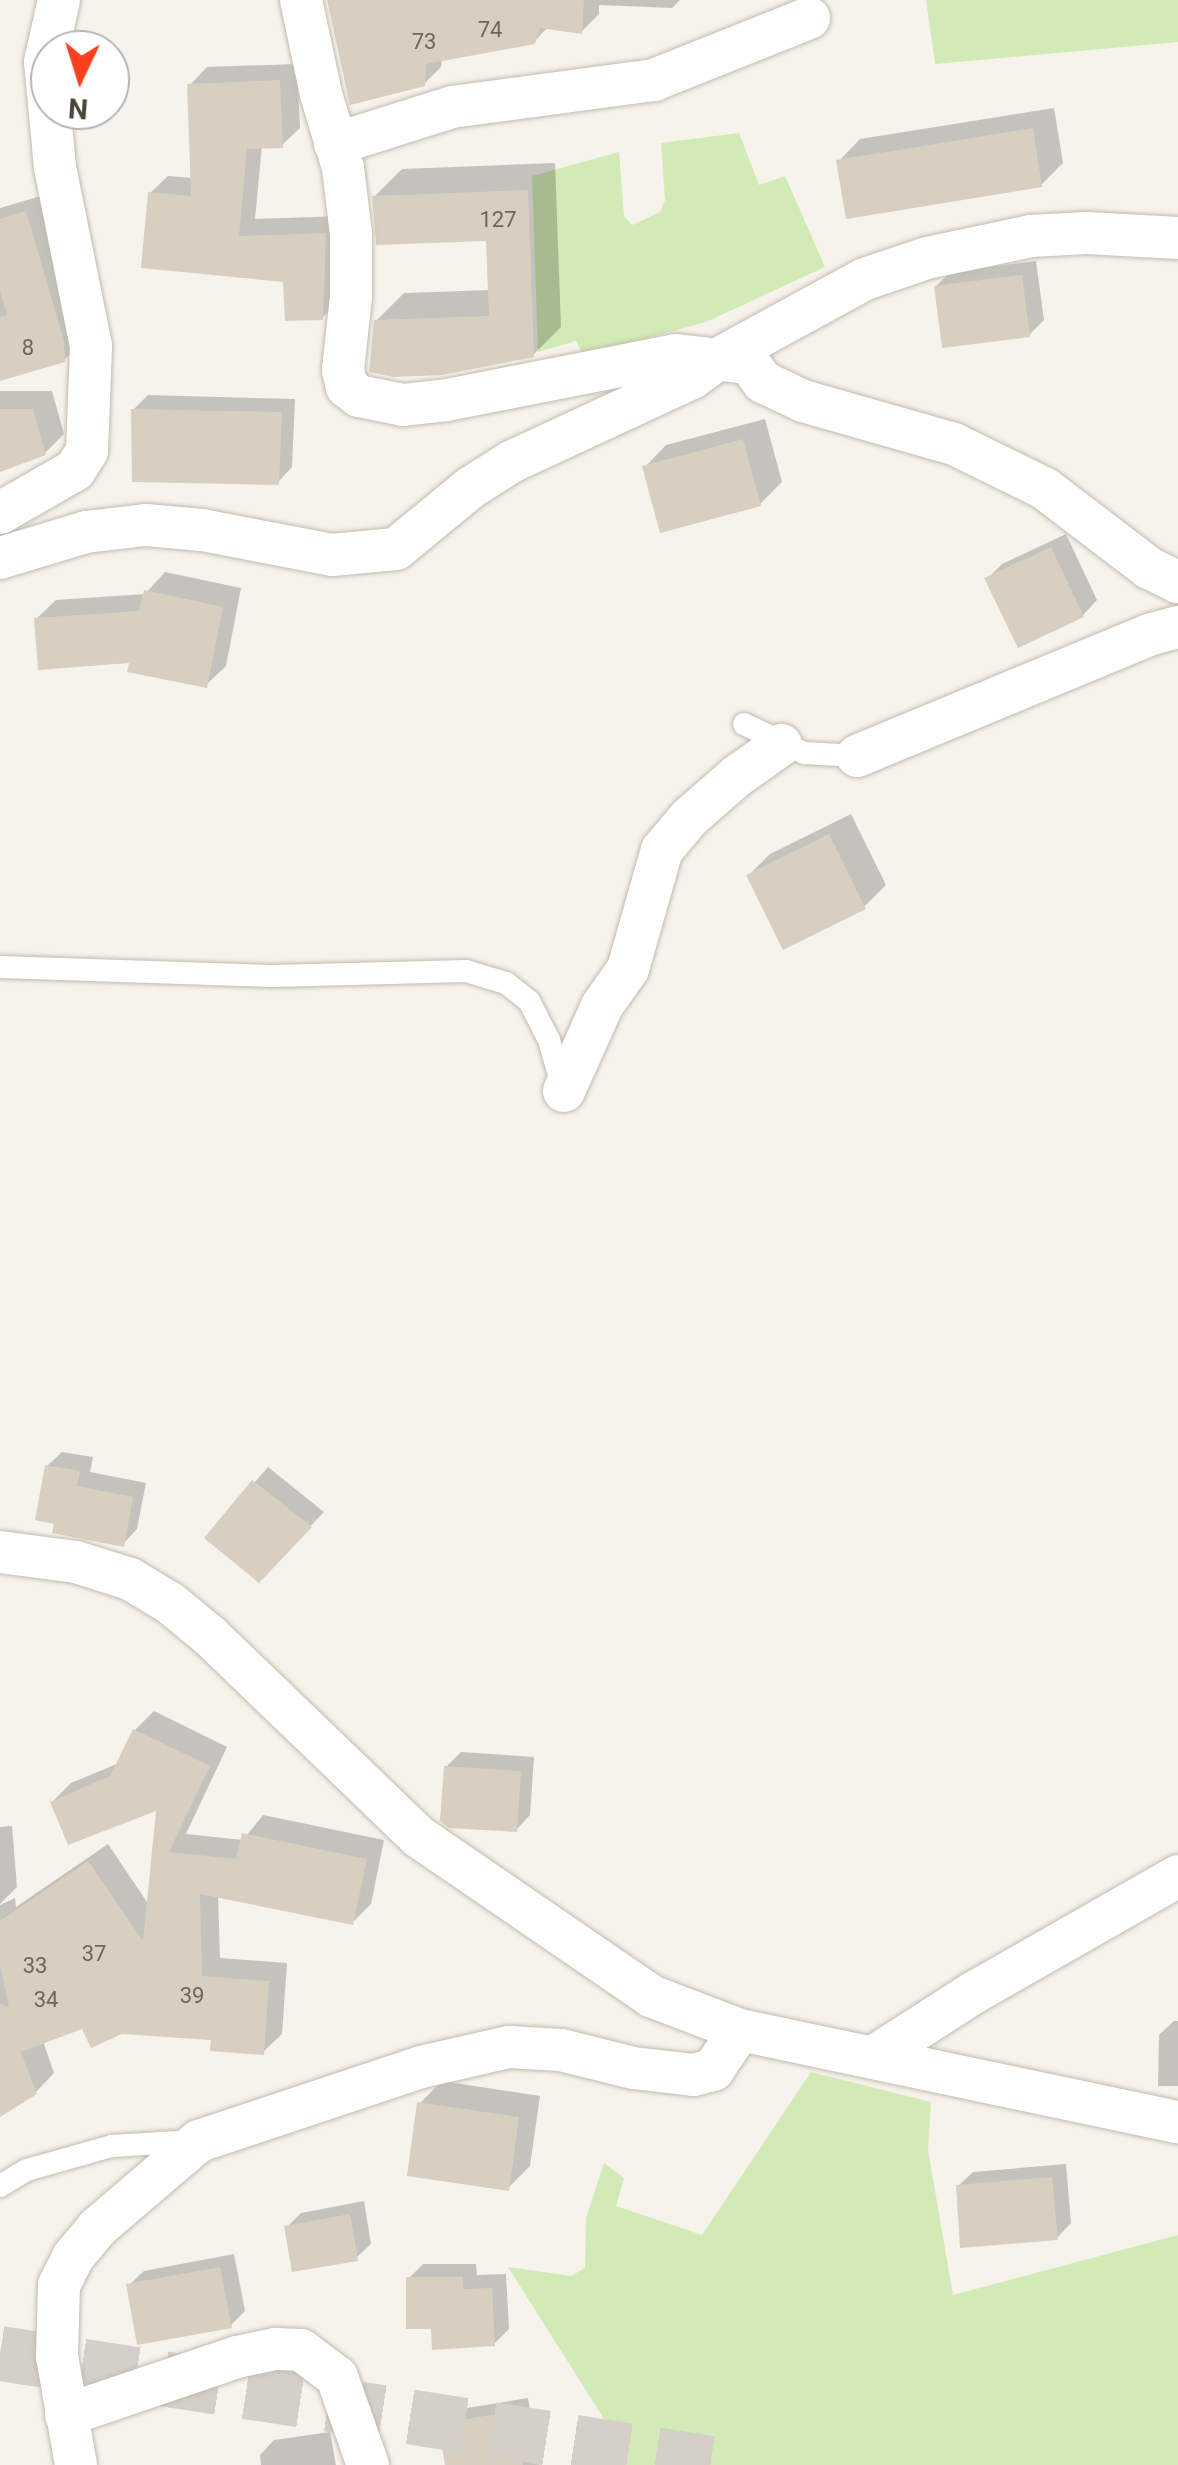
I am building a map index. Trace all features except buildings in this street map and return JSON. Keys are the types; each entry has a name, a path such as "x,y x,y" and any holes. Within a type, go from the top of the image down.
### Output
{"street":[{"path":"0,513 75,470 87,451 90,346 55,167 45,62 59,0"},
{"path":"301,0 343,168 352,234 352,297 343,370 346,386 359,396 376,402 418,404 676,355 750,363 763,382 803,401 954,444 1044,488 1150,568 1178,582"},
{"path":"335,144 452,107 654,80 809,18"},
{"path":"0,558 86,532 146,525 202,530 332,556 396,549 470,488 511,462 692,378 720,358 866,279 927,258 1032,236 1086,233 1178,238"},
{"path":"857,756 1178,627"},
{"path":"564,1091 602,1006 628,969 662,850 690,817 736,776 781,746"},
{"path":"0,1552 76,1562 130,1580 170,1603 210,1636 419,1838 651,1996 740,2030 1178,2122"},
{"path":"875,2056 974,1993 1178,1876"},
{"path":"76,2465 55,2322 59,2286 73,2257 96,2228 200,2141 421,2066 509,2047 561,2050 634,2068 693,2076 713,2070 740,2030"},
{"path":"66,2415 237,2357 276,2349 301,2350 338,2376 368,2465"}],"lane":[{"path":"744,724 781,746 804,753 857,756"},
{"path":"0,967 273,976 466,971 506,983 529,1001 550,1040 564,1091"},
{"path":"0,2186 27,2170 112,2146 200,2141"}],"green space":[{"path":"926,0 1178,0 1178,42 935,64"},
{"path":"739,133 759,185 785,176 825,267 706,322 583,355 576,341 538,352 532,176 619,152 624,216 632,225 660,212 665,200 661,143"},
{"path":"811,2072 931,2102 928,2150 953,2295 1178,2235 1178,2465 621,2465 606,2422 508,2267 571,2276 585,2268 586,2218 604,2163 624,2178 616,2206 702,2235"}],"tunnel":[{"path":"0,2353 724,2465"}]}
